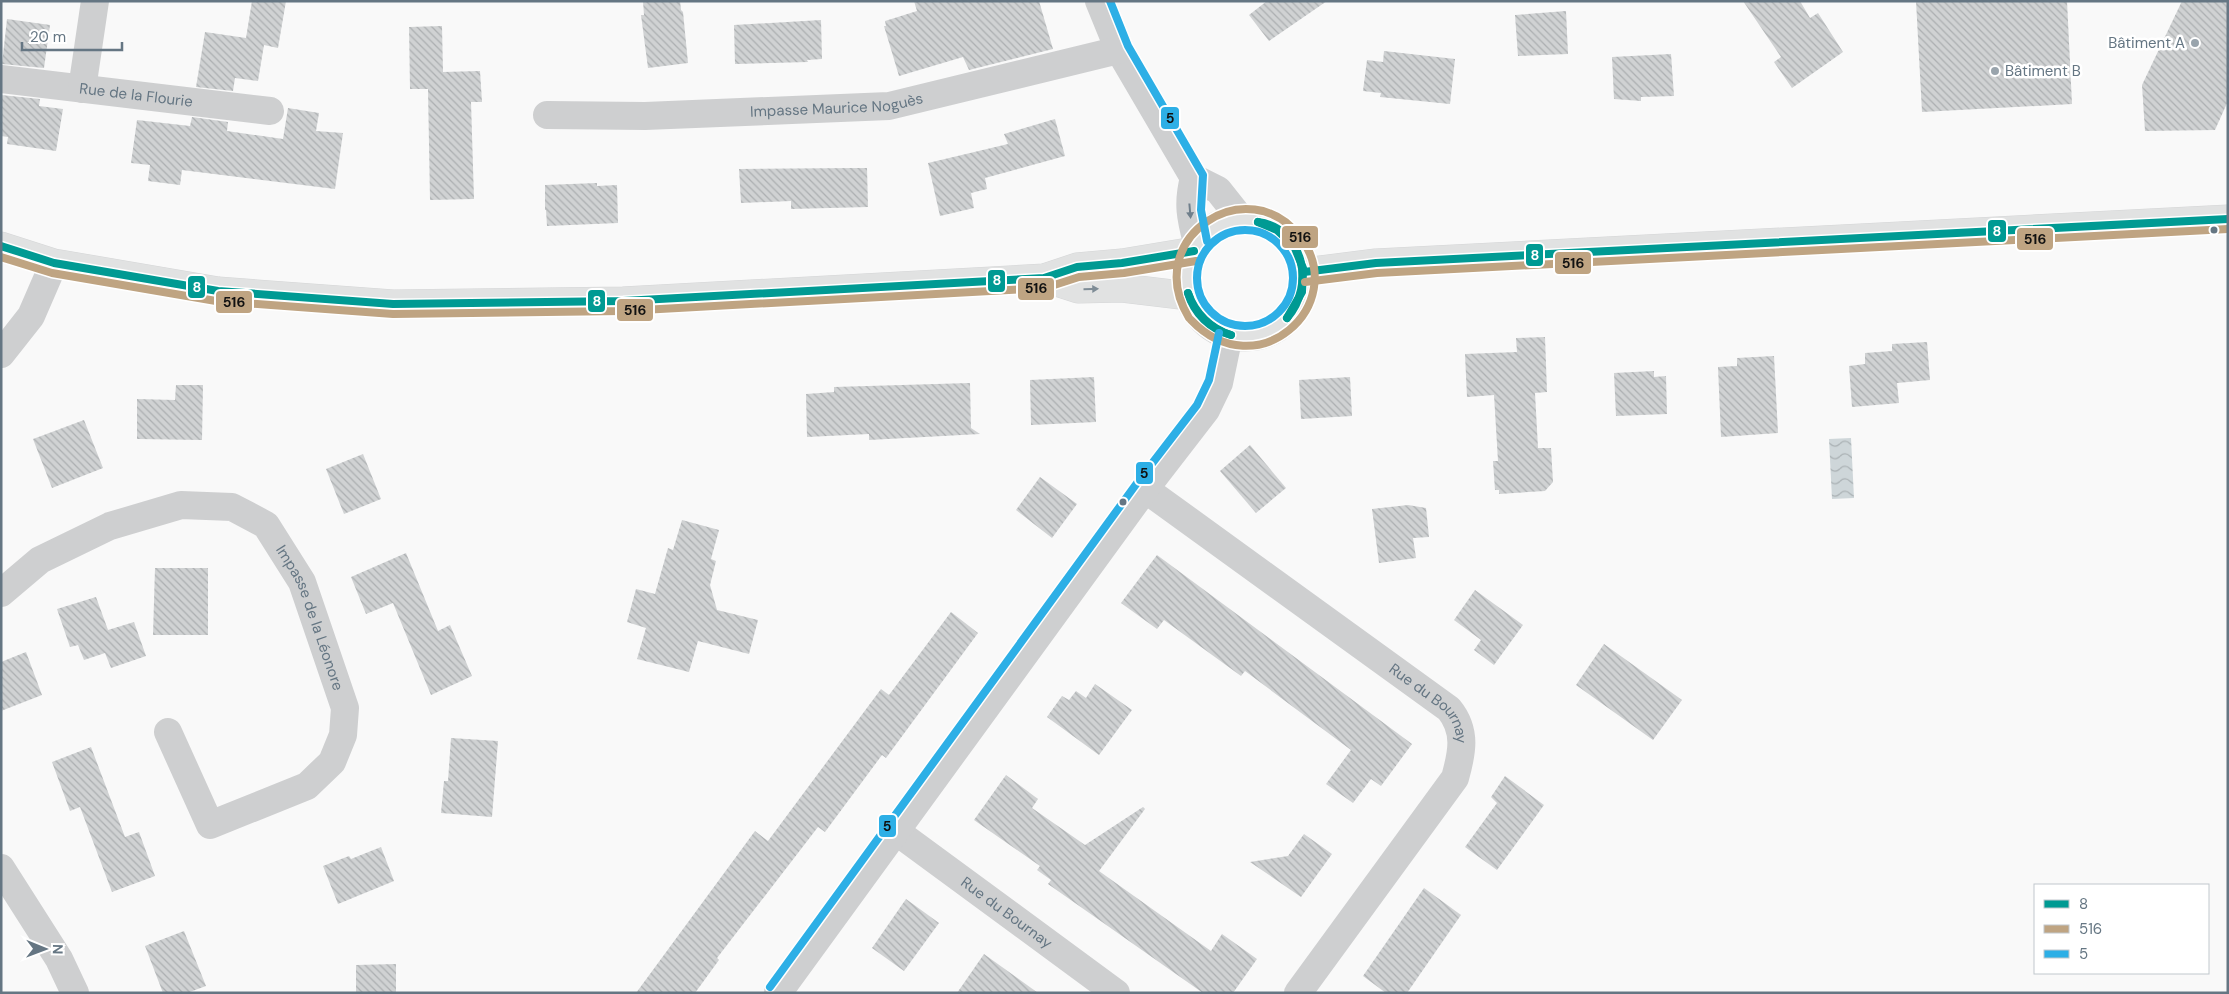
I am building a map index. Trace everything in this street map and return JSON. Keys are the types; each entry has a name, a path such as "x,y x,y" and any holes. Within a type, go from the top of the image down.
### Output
{"main road":[{"path":"1241,219 1259,220 1276,227 1289,239 1299,254 1304,272 1303,290 1295,308 1283,323 1266,333 1248,337 1229,334 1212,326 1198,313 1189,296 1186,274 1195,247 1209,231 1224,223 1241,219"},
{"path":"1304,272 1376,263 2228,219"},
{"path":"1,246 54,263 218,291 393,304 623,302 1044,278 1076,267 1122,263 1195,247"},
{"path":"1044,278 1078,289 1122,288 1189,296"}],"street":[{"path":"82,89 95,1"},
{"path":"1099,1 1119,50 1194,178 1218,190 1241,219"},
{"name":"Impasse Maurice Noguès","path":"548,115 637,116 889,106 1119,50"},
{"name":"Rue de la Flourie","path":"1,79 270,111"},
{"path":"1194,178 1189,198 1195,247"},
{"path":"1,354 31,316 54,263"},
{"path":"778,993 897,832 1145,488 1206,410 1219,383 1229,334"},
{"name":"Rue du Bournay","path":"1145,488 1449,709 1458,720 1463,749 1455,778 1298,993"},
{"name":"Impasse de la Léonore","path":"1,592 40,560 110,526 181,505 232,507 266,525 302,582 345,708 343,735 332,762 307,786 210,825 168,732"},
{"name":"Rue du Bournay","path":"897,832 1116,993"},
{"path":"1,868 59,960 75,993"}],"water":[{"path":"1851,438 1854,498 1832,499 1829,439"}],"building":[{"path":"252,1 286,1 278,48 264,45 258,81 235,78 233,91 196,87 205,32 246,38"},
{"path":"643,1 680,1 683,12 688,63 648,68 641,15 644,15"},
{"path":"914,1 1039,1 1053,49 969,70 963,57 899,76 884,26 886,26 885,21 917,11"},
{"path":"1267,1 1327,1 1269,41 1249,15"},
{"path":"1743,1 1800,1 1810,18 1818,13 1843,52 1792,88 1774,62 1781,57"},
{"name":"Bâtiment B","path":"1916,1 2067,1 2072,104 1922,112"},
{"name":"Bâtiment A","path":"2182,1 2228,1 2228,101 2215,130 2145,131 2142,85"},
{"path":"1566,11 1568,54 1518,56 1515,15"},
{"path":"7,19 50,25 44,68 2,64"},
{"path":"821,20 822,59 807,60 808,62 735,64 734,25"},
{"path":"442,26 443,72 480,71 482,102 471,102 474,199 430,200 428,89 410,89 409,27"},
{"path":"1384,51 1455,59 1450,104 1380,97 1381,93 1363,91 1367,60 1383,62"},
{"path":"1671,54 1674,96 1641,97 1641,101 1614,99 1612,57"},
{"path":"1,95 40,99 39,106 63,109 56,151 7,144 8,137 1,136"},
{"path":"288,108 319,113 316,131 343,133 335,189 182,170 180,185 148,181 150,165 131,163 137,120 190,126 192,117 228,122 227,131 283,139"},
{"path":"1055,119 1065,156 985,178 987,189 971,193 974,208 940,216 928,163 1008,144 1004,134"},
{"path":"867,168 868,207 791,209 791,201 741,203 739,169"},
{"path":"597,183 597,186 617,185 618,223 547,226 545,185"},
{"path":"1545,337 1547,392 1535,393 1538,448 1551,448 1553,482 1545,491 1499,494 1499,490 1495,490 1493,461 1498,461 1494,395 1467,397 1465,354 1517,352 1516,338"},
{"path":"1927,342 1930,380 1897,383 1899,403 1852,407 1849,366 1865,364 1865,353 1892,351 1892,344"},
{"path":"1774,356 1778,433 1721,437 1718,367 1737,366 1737,358"},
{"path":"1654,371 1654,377 1666,376 1667,414 1616,416 1614,373"},
{"path":"1094,377 1096,422 1031,425 1030,380"},
{"path":"1350,377 1352,416 1301,419 1299,380"},
{"path":"970,383 971,428 980,434 869,440 869,434 807,437 806,394 834,392 834,387"},
{"path":"176,385 203,385 202,440 137,439 137,399 175,400"},
{"path":"84,420 103,468 52,488 33,439"},
{"path":"1250,445 1286,488 1256,513 1220,471"},
{"path":"363,454 381,499 344,514 326,469"},
{"path":"1040,477 1077,504 1052,538 1016,510"},
{"path":"1408,505 1426,508 1429,537 1413,538 1416,558 1379,563 1372,509"},
{"path":"682,520 719,530 711,559 716,561 710,585 717,610 758,620 749,654 698,641 689,672 637,659 646,628 627,622 636,589 655,594 668,548 673,550"},
{"path":"406,553 438,631 450,625 472,676 431,695 393,603 366,614 351,577"},
{"path":"1157,555 1412,744 1381,786 1371,779 1353,803 1326,784 1351,750 1245,671 1241,676 1164,620 1157,629 1121,603"},
{"path":"155,568 208,568 208,635 153,635"},
{"path":"1475,590 1523,625 1494,665 1474,650 1481,640 1454,620"},
{"path":"96,597 108,630 134,622 146,656 111,668 105,653 84,660 78,645 70,647 57,609"},
{"path":"951,612 978,633 886,758 882,755 825,832 818,827 717,958 719,960 695,993 636,993 755,831 768,841 881,689 889,695"},
{"path":"1604,644 1682,700 1653,740 1576,685"},
{"path":"26,652 42,695 1,711 1,662"},
{"path":"1095,684 1132,710 1099,755 1047,717 1062,696 1069,700 1076,691 1086,698"},
{"path":"451,738 498,741 492,817 441,813 444,781 448,781"},
{"path":"91,747 125,837 139,832 155,876 112,892 80,807 70,811 52,762"},
{"path":"1006,775 1038,799 1032,808 1085,845 1143,807 1145,809 1099,871 1211,951 1222,934 1257,959 1233,993 1203,993 1048,884 1051,880 1037,870 1040,866 974,820"},
{"path":"1505,776 1544,805 1497,870 1465,847 1497,803 1491,797"},
{"path":"1304,834 1332,854 1301,897 1250,862 1288,856"},
{"path":"381,847 394,881 338,904 323,866 349,856 351,859"},
{"path":"1424,888 1461,915 1407,993 1386,993 1363,976"},
{"path":"906,899 939,923 904,971 872,948"},
{"path":"184,931 206,986 187,993 163,993 145,946"},
{"path":"984,954 1038,993 957,993"},
{"path":"396,964 396,993 356,993 356,965"}],"transit line":[{"name":"5","path":"1110,1 1128,46 1203,175 1201,210 1207,241"},
{"name":"516","path":"1189,318 1178,288 1179,261 1189,239 1207,221 1230,211 1255,210 1279,218 1301,238 1313,264 1314,289 1305,312 1289,330 1268,342 1243,346 1217,339 1191,320"},
{"name":"8","path":"1304,272 1376,263 2228,219"},
{"name":"8","path":"1258,222 1273,226 1286,235 1295,246 1300,260 1301,290 1296,305 1287,318"},
{"name":"8","path":"1258,222 1277,230 1294,246 1303,268 1302,292 1287,318"},
{"name":"516","path":"1305,282 1377,273 2228,229"},
{"name":"5","path":"1245,230 1263,234 1279,244 1289,260 1293,278 1289,296 1279,312 1263,322 1245,326 1227,322 1211,312 1201,296 1197,278 1201,260 1211,244 1227,234 1245,230"},
{"name":"8","path":"1,246 54,263 218,291 393,304 623,301 1044,278 1077,267 1122,263 1194,251"},
{"name":"516","path":"1,257 52,273 216,301 393,314 624,311 1045,288 1079,277 1124,273 1196,261"},
{"name":"8","path":"1188,293 1199,313 1210,324 1231,335"},
{"name":"8","path":"1188,293 1194,308 1204,320 1216,329 1231,335"},
{"name":"5","path":"770,987 1137,483 1197,405 1209,380 1219,333"}],"place":[{"name":"Bâtiment A","path":"2195,43"},
{"name":"Bâtiment B","path":"1995,71"}]}
